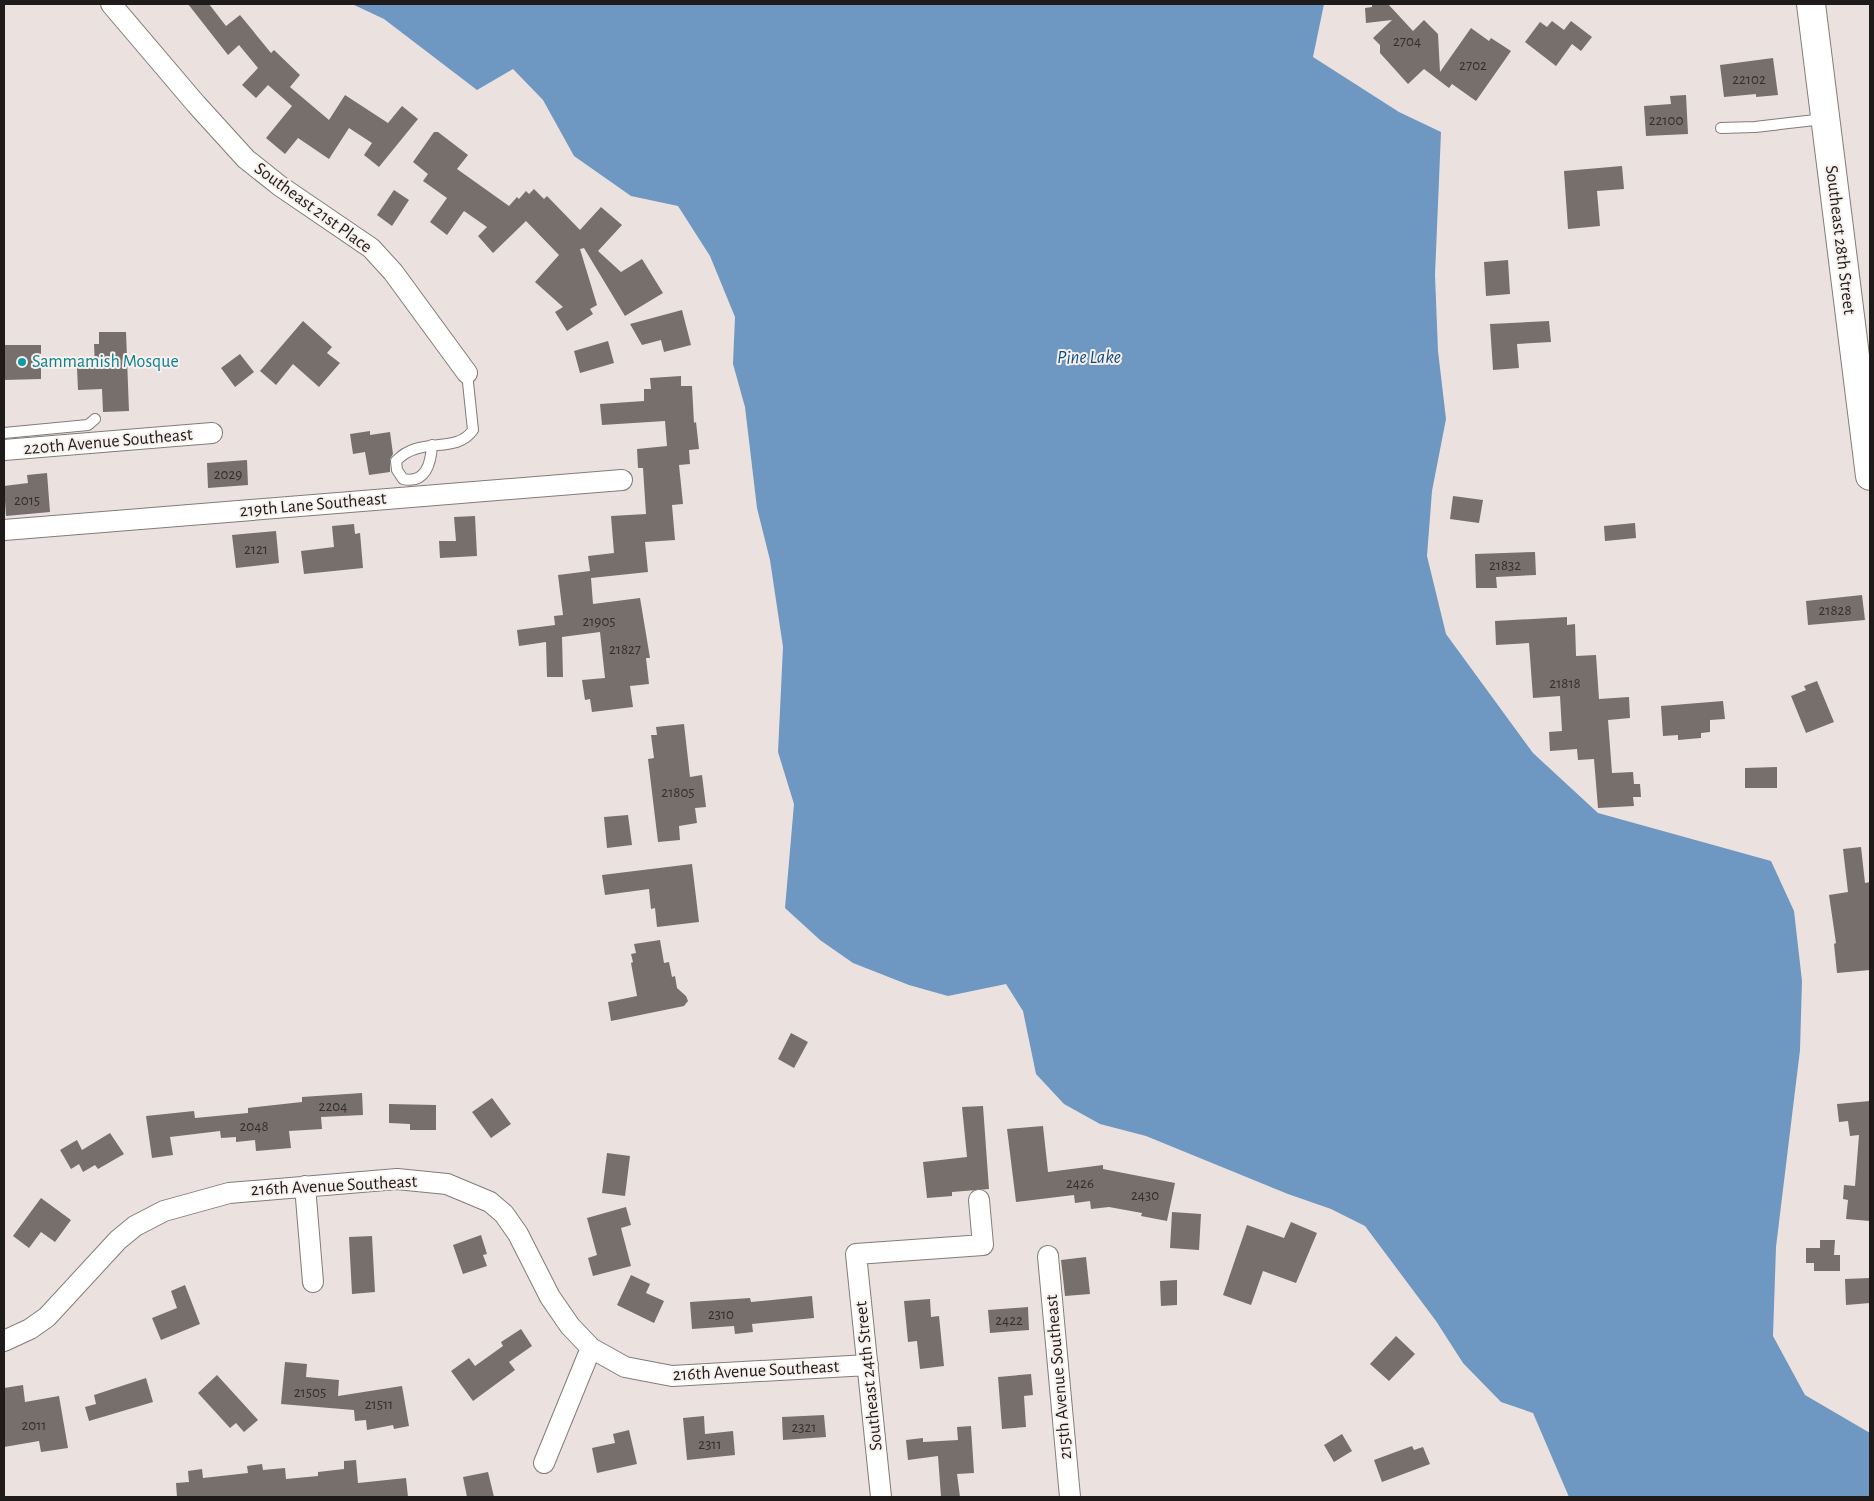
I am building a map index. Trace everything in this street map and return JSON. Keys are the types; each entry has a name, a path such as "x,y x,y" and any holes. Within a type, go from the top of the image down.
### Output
{"street":[{"name":"Southeast 21st Place","path":"111,4 196,104 246,159 280,186 371,248 393,272 467,373"},
{"name":"Southeast 28th Street","path":"1811,4 1870,476"},
{"name":"220th Avenue Southeast","path":"4,450 212,433"},
{"name":"219th Lane Southeast","path":"4,530 622,480"},
{"name":"216th Avenue Southeast","path":"4,1341 30,1329 47,1317 118,1240 135,1226 164,1211 229,1193 397,1179 447,1184 490,1202 504,1214 518,1234 550,1297 570,1326 591,1348 625,1367 672,1376 868,1365"},
{"path":"305,1186 313,1282"},
{"name":"Southeast 24th Street","path":"881,1497 856,1254 984,1245 979,1200"},
{"name":"215th Avenue Southeast","path":"1048,1256 1070,1497"},
{"path":"544,1463 591,1348"}],"lane":[{"path":"1720,128 1754,127 1825,119"},
{"path":"432,445 457,443 468,437 474,430 467,373"},
{"path":"4,433 88,425 95,419"}],"water":[{"name":"Pine Lake","path":"352,4 1324,4 1313,57 1399,112 1441,132 1435,275 1438,351 1446,419 1432,491 1427,556 1446,634 1533,753 1598,813 1771,861 1794,911 1802,981 1800,1050 1776,1247 1773,1336 1805,1395 1870,1433 1870,1497 1569,1497 1533,1413 1501,1402 1463,1363 1436,1321 1365,1226 1331,1209 1288,1194 1146,1136 1100,1124 1064,1104 1036,1074 1023,1011 1006,984 948,996 909,985 853,963 820,940 785,908 794,804 778,752 783,647 770,560 757,508 745,407 733,364 735,317 710,256 678,206 631,196 574,156 543,100 513,69 477,90 384,19"}],"building":[{"path":"188,4 209,4 226,26 240,15 271,53 274,50 300,75 290,87 329,120 345,95 388,123 402,106 418,119 379,167 364,155 372,143 349,128 329,159 298,138 285,154 266,138 292,106 268,85 256,98 242,85 258,68 239,45 228,55"},
{"path":"1372,4 1388,4 1413,31 1424,20 1438,34 1440,72 1471,28 1489,41 1491,38 1511,51 1476,101 1452,84 1449,88 1424,69 1408,84 1380,53 1380,45 1373,38 1392,20 1366,23 1365,8 1372,7"},
{"path":"1552,21 1564,30 1571,21 1592,37 1581,51 1572,44 1556,66 1525,42 1540,22 1547,27"},
{"path":"1773,58 1778,95 1756,97 1756,94 1724,97 1720,65"},
{"path":"1686,95 1688,134 1646,136 1644,106 1671,104 1670,96"},
{"path":"434,132 438,132 468,155 457,169 509,206 517,197 519,199 526,191 529,194 534,189 544,199 547,196 580,230 601,207 622,225 598,251 621,272 642,259 663,293 625,316 584,248 580,249 597,305 590,309 593,314 567,331 555,312 563,307 535,282 559,255 526,221 493,253 478,236 487,227 464,211 447,235 430,222 447,198 423,181 428,174 413,162"},
{"path":"1622,166 1624,189 1597,191 1600,226 1568,229 1564,171"},
{"path":"394,190 409,200 392,226 377,215"},
{"path":"1508,260 1510,294 1486,296 1484,262"},
{"path":"682,310 691,345 664,352 661,340 642,345 630,324"},
{"path":"303,321 332,347 327,353 340,363 319,387 293,364 276,385 260,371"},
{"path":"1549,321 1551,342 1517,344 1519,368 1493,370 1490,324"},
{"path":"99,332 126,332 129,411 103,412 102,389 78,390 77,368 95,367 94,344 99,344"},
{"path":"608,341 614,363 580,373 574,351"},
{"name":"Sammamish Mosque","path":"4,345 41,345 41,379 4,380"},
{"path":"240,354 254,372 235,387 221,368"},
{"path":"681,376 681,386 692,386 694,423 696,422 699,449 689,450 690,464 679,465 683,504 672,505 675,540 645,542 648,572 591,578 593,604 640,598 650,658 646,658 649,684 630,686 633,707 592,712 590,699 585,700 582,680 605,678 600,632 562,637 563,677 547,677 546,642 519,646 517,630 555,625 554,616 563,615 558,575 590,571 588,556 614,553 611,516 646,514 643,468 638,468 637,449 667,446 665,421 602,425 600,404 644,401 644,389 651,389 650,378"},
{"path":"370,431 370,435 390,432 393,454 390,459 390,472 369,475 365,452 353,454 350,434"},
{"path":"247,460 248,485 208,488 207,463"},
{"path":"47,473 50,512 6,516 4,486 28,483 27,475"},
{"path":"1453,496 1483,500 1479,523 1450,519"},
{"path":"475,516 477,556 440,558 439,541 456,541 454,517"},
{"path":"1635,523 1636,538 1605,541 1604,526"},
{"path":"354,524 355,534 360,533 363,568 304,574 301,551 334,547 332,526"},
{"path":"276,531 279,563 236,568 232,535"},
{"path":"1535,552 1536,575 1496,577 1497,588 1476,588 1475,554"},
{"path":"1862,595 1865,620 1808,625 1806,601"},
{"path":"1567,617 1567,625 1575,624 1576,656 1596,655 1599,699 1629,697 1630,718 1608,720 1612,773 1633,772 1634,784 1640,784 1641,797 1633,797 1634,806 1598,808 1594,759 1578,760 1577,749 1550,751 1549,732 1562,731 1560,696 1533,698 1529,643 1496,645 1495,621"},
{"path":"1817,681 1834,722 1806,733 1791,696 1806,690 1804,686"},
{"path":"1723,701 1725,719 1710,720 1710,732 1701,733 1701,738 1678,740 1678,735 1663,736 1661,706"},
{"path":"684,724 690,777 702,775 706,807 695,808 697,823 679,826 680,840 658,842 648,759 654,758 651,735 657,735 656,727"},
{"path":"1777,767 1777,788 1745,788 1745,768"},
{"path":"628,815 632,845 607,848 604,817"},
{"path":"1861,847 1865,883 1870,882 1870,970 1837,973 1834,944 1836,943 1829,895 1848,892 1843,849"},
{"path":"692,864 699,922 657,927 655,908 651,909 649,889 605,895 602,875"},
{"path":"660,940 664,963 669,962 672,977 675,976 677,988 686,996 688,1001 684,1006 611,1021 608,1002 637,996 631,963 633,962 631,954 636,953 634,944"},
{"path":"791,1033 808,1042 794,1068 778,1059"},
{"path":"362,1093 363,1115 321,1117 322,1129 289,1131 291,1148 256,1151 255,1140 236,1142 236,1137 221,1138 220,1131 170,1137 173,1155 152,1158 146,1116 194,1111 195,1118 248,1113 248,1108 302,1102 302,1097"},
{"path":"492,1098 511,1124 491,1138 472,1112"},
{"path":"1870,1101 1870,1221 1846,1219 1848,1200 1843,1199 1844,1185 1855,1186 1859,1135 1850,1136 1848,1121 1839,1122 1837,1104"},
{"path":"389,1104 436,1105 436,1130 410,1130 410,1124 389,1123"},
{"path":"983,1106 989,1189 952,1192 952,1196 927,1198 923,1162 967,1157 962,1107"},
{"path":"1043,1126 1048,1172 1103,1165 1103,1169 1175,1183 1167,1221 1141,1216 1142,1213 1109,1207 1091,1209 1090,1201 1075,1203 1074,1195 1016,1202 1007,1129"},
{"path":"110,1133 124,1154 98,1169 95,1165 83,1172 79,1164 71,1169 60,1150 77,1140 82,1150"},
{"path":"607,1153 630,1156 625,1196 602,1193"},
{"path":"41,1198 71,1220 55,1242 41,1232 29,1248 13,1236"},
{"path":"626,1207 631,1225 621,1228 631,1266 593,1276 588,1258 597,1255 587,1218"},
{"path":"1172,1212 1201,1214 1199,1250 1170,1248"},
{"path":"1291,1222 1317,1233 1296,1283 1263,1271 1251,1305 1223,1295 1247,1225 1284,1238"},
{"path":"481,1235 487,1254 483,1255 487,1266 463,1274 453,1245"},
{"path":"372,1236 375,1292 352,1294 349,1237"},
{"path":"1820,1240 1835,1240 1834,1255 1840,1255 1840,1271 1814,1271 1814,1263 1806,1263 1806,1248 1820,1248"},
{"path":"1086,1257 1090,1294 1065,1296 1061,1260"},
{"path":"631,1275 650,1284 646,1293 664,1301 654,1323 617,1305"},
{"path":"1870,1278 1870,1303 1846,1305 1845,1279"},
{"path":"1177,1280 1177,1305 1161,1306 1160,1281"},
{"path":"185,1285 200,1324 161,1340 152,1318 177,1308 171,1291"},
{"path":"812,1296 814,1318 752,1324 753,1332 735,1334 734,1326 692,1329 690,1302 750,1298 751,1302"},
{"path":"930,1299 931,1317 939,1316 944,1366 920,1369 917,1341 908,1342 904,1301"},
{"path":"1028,1307 1029,1330 990,1333 988,1310"},
{"path":"521,1329 532,1346 509,1362 515,1370 473,1401 451,1371 469,1358 475,1366 503,1346 501,1342"},
{"path":"1396,1336 1415,1354 1389,1381 1370,1364"},
{"path":"285,1362 307,1364 306,1377 339,1380 338,1396 402,1386 409,1426 394,1429 393,1425 367,1430 366,1420 355,1421 354,1410 281,1404"},
{"path":"1031,1374 1033,1395 1024,1396 1026,1427 1002,1429 998,1377"},
{"path":"217,1375 258,1420 244,1432 236,1423 230,1428 198,1393"},
{"path":"146,1378 153,1402 89,1421 85,1407 96,1404 94,1395"},
{"path":"23,1385 25,1402 59,1396 68,1448 41,1452 39,1441 4,1447 4,1388"},
{"path":"824,1415 826,1437 783,1440 782,1417"},
{"path":"704,1416 705,1434 733,1431 735,1455 687,1460 683,1418"},
{"path":"971,1426 974,1473 957,1474 960,1497 941,1497 938,1456 908,1460 906,1440 923,1438 923,1442 958,1440 957,1427"},
{"path":"629,1430 637,1464 597,1473 592,1448 615,1443 613,1434"},
{"path":"1342,1434 1352,1451 1334,1462 1324,1445"},
{"path":"1412,1446 1414,1450 1423,1447 1430,1464 1382,1482 1374,1460"},
{"path":"356,1460 358,1483 406,1478 408,1497 177,1497 176,1483 189,1482 188,1471 202,1469 203,1478 248,1473 247,1466 262,1464 263,1470 285,1468 286,1479 318,1476 318,1472 344,1469 344,1461"},
{"path":"488,1472 494,1497 467,1497 463,1477"}],"place":[{"name":"Sammamish Mosque","path":"22,362"}]}
